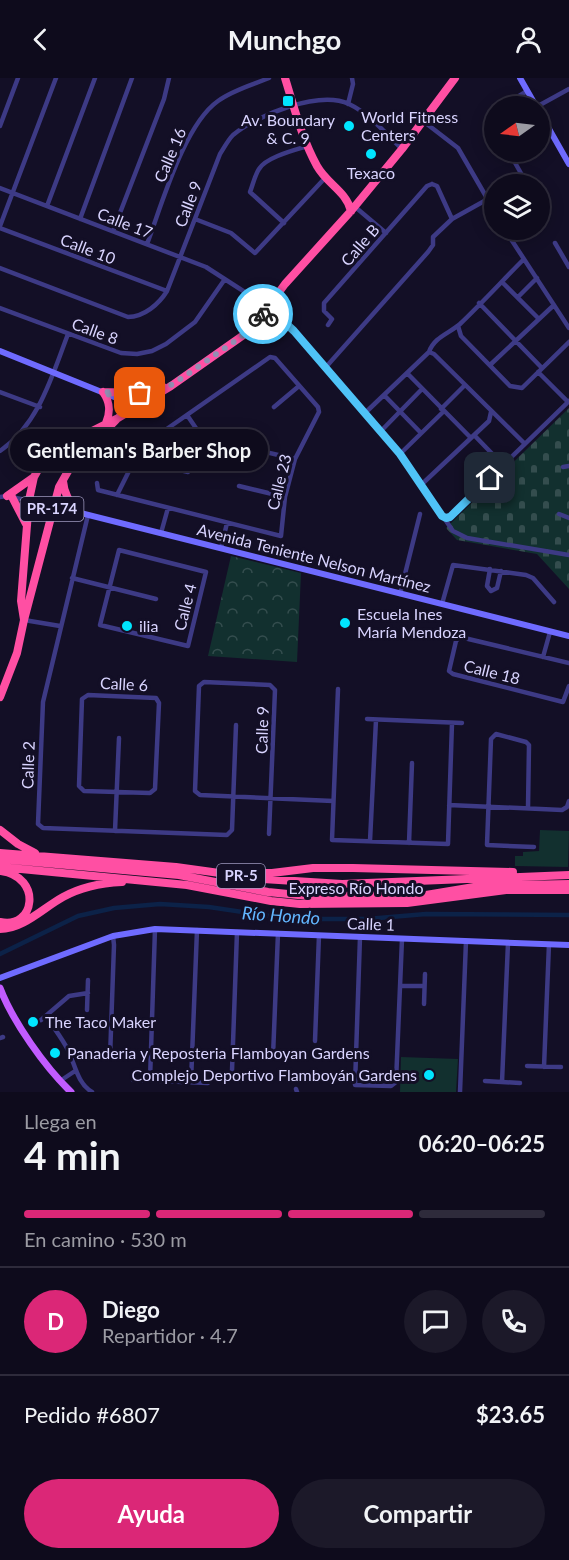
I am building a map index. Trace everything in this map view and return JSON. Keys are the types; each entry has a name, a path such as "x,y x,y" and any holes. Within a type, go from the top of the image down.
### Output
{"highway":[{"path":"285,78 308,146 319,169 325,178 346,197 353,208"},
{"name":"PR-174","path":"24,620 21,601 29,500 34,477 43,462 88,433 171,386 245,334 285,284 402,149 455,78"},
{"path":"346,197 362,196"},
{"path":"103,392 140,393 171,386"},
{"path":"103,392 109,400 110,408 106,423"},
{"name":"PR-174","path":"0,697 17,653 53,506 63,481 71,466 118,418"},
{"path":"83,454 91,439 88,433"},
{"path":"27,526 6,496 34,477"},
{"path":"63,481 63,489 77,512"},
{"path":"0,830 18,844 42,856"},
{"name":"Expreso Río Hondo","path":"0,853 207,870 283,881 342,884 569,875"},
{"path":"0,859 178,875 268,892 308,896 426,895 480,886 569,882"},
{"path":"207,870 257,873 313,868 395,868 509,872 539,876"},
{"path":"0,869 21,879 28,890 30,900 21,918 12,923 0,922"},
{"name":"Expreso Río Hondo","path":"0,869 157,881 300,904 407,903 506,890 569,890"},
{"path":"0,931 19,925 71,892 93,885 157,881"},
{"path":"373,883 398,885 514,881 569,882"}],"main road":[{"path":"0,988 35,1049 71,1092"}],"street":[{"path":"0,126 18,78"},
{"path":"0,227 57,78"},
{"path":"47,206 95,78"},
{"path":"80,219 132,78"},
{"path":"113,231 164,99 169,78"},
{"name":"Calle 16","path":"147,244 187,139 200,118 216,102 230,93 269,78"},
{"path":"348,104 352,78"},
{"path":"520,78 530,96"},
{"path":"550,99 569,89"},
{"path":"519,96 527,91"},
{"name":"Calle 9","path":"0,268 128,317 136,317 160,302 167,291 220,154 231,137 251,122 294,106 322,99 336,100 363,112 402,149"},
{"path":"423,121 458,148 484,193"},
{"path":"550,131 569,164"},
{"path":"284,223 250,192 259,168 265,162 308,146"},
{"path":"433,177 432,184 436,186 452,219"},
{"path":"195,219 231,233 255,253 325,178"},
{"name":"Calle B","path":"328,325 332,319 324,311 324,303 427,186 432,184"},
{"name":"Calle 17","path":"0,188 206,267 225,279 268,307 294,331 400,454 453,531 467,538 569,555"},
{"path":"326,368 429,252 433,245 433,237 452,219 484,202"},
{"path":"353,208 386,233"},
{"name":"Calle 10","path":"0,227 167,291"},
{"path":"512,240 569,328"},
{"path":"555,243 569,267"},
{"path":"365,413 429,352 430,347 444,334 458,326 524,259"},
{"path":"518,297 537,278"},
{"name":"Calle 8","path":"0,308 121,353 137,354 152,351 166,344 195,322 225,279"},
{"path":"502,282 539,319"},
{"path":"446,518 450,517 568,401 479,303"},
{"path":"490,365 554,304"},
{"path":"458,326 461,336 510,386 522,388 569,342"},
{"path":"0,452 8,446 40,407 68,334"},
{"path":"0,351 124,401 131,410"},
{"path":"429,352 434,354 525,444"},
{"name":"Calle 23","path":"97,483 98,490 117,495 168,508 228,522 281,536 285,497 295,459 319,412 318,407 276,358 270,357 151,440 135,459 117,495"},
{"path":"407,373 442,410 503,465"},
{"path":"400,454 465,385"},
{"path":"274,407 299,386"},
{"path":"381,431 422,389"},
{"path":"0,392 40,407"},
{"path":"384,395 421,433"},
{"path":"421,485 489,421 491,412"},
{"path":"187,415 202,437"},
{"path":"249,448 295,459"},
{"path":"135,459 188,472"},
{"path":"563,467 569,466"},
{"path":"239,486 285,497"},
{"path":"6,496 53,506"},
{"name":"Avenida Teniente Nelson Martínez","path":"53,506 569,636"},
{"path":"161,533 168,508"},
{"name":"Calle 2","path":"88,514 43,702 38,824 43,828 227,835 232,830 233,796"},
{"path":"400,594 420,514"},
{"path":"559,514 569,518"},
{"path":"221,548 228,522"},
{"name":"Calle 4","path":"119,550 206,572 188,646 100,625 110,587 119,550"},
{"path":"442,604 453,565 526,575 533,578 554,602"},
{"path":"490,569 487,586 491,591 497,588 501,571"},
{"path":"72,578 156,599"},
{"path":"24,620 60,626"},
{"name":"Calle 18","path":"543,657 550,632"},
{"name":"Calle 18","path":"569,663 460,637 456,641 449,671 453,675 563,702 569,686"},
{"name":"Calle 9","path":"233,796 200,795 195,791 199,686 204,682 270,685 275,690 269,834"},
{"path":"338,689 332,840 448,844 453,723"},
{"name":"Calle 6","path":"88,695 156,698 159,703 155,789 150,793 117,792 84,790 79,786 82,699 88,695"},
{"path":"367,719 462,723"},
{"path":"370,841 376,720"},
{"path":"236,725 233,796 333,801"},
{"path":"528,808 529,745 526,742 496,734 491,739 487,845 534,847"},
{"path":"115,831 118,738"},
{"path":"409,843 412,763"},
{"path":"449,805 562,810 567,807 569,801"},
{"path":"150,1080 155,929"},
{"name":"Calle 1","path":"0,978 113,936 155,929 569,945"},
{"path":"191,1082 197,930"},
{"path":"232,1071 237,932"},
{"path":"273,1056 278,933"},
{"path":"315,1041 319,935"},
{"path":"110,1058 113,936"},
{"path":"360,937 355,1085 391,1086 396,1082 402,939"},
{"path":"460,1092 466,941"},
{"path":"502,1082 508,943"},
{"path":"544,1067 549,944"},
{"path":"424,1004 425,974"},
{"path":"87,1010 88,980"},
{"path":"400,986 424,987"},
{"path":"41,1020 69,996 88,993"},
{"path":"46,1016 67,1049 75,1071 86,1089 92,1092"},
{"path":"93,1057 127,1058"},
{"path":"527,1066 561,1067"},
{"path":"60,1081 75,1071"},
{"path":"133,1080 208,1083"},
{"path":"485,1081 520,1083"}],"green space":[{"path":"569,408 569,589 537,554 457,540 446,528"},
{"path":"231,556 301,573 297,662 208,656"},
{"path":"540,830 569,831 568,867 515,866 515,856 523,856 523,852 539,851"},
{"name":"Complejo Deportivo Flamboyán Gardens","path":"401,1057 458,1059 456,1092 400,1092"}],"waterway":[{"name":"Río Hondo","path":"0,954 78,916 114,908 160,904 209,907 290,919 367,919 426,914 569,915"}],"way so far":[{"path":"140,393 103,392 124,401 131,410 245,334 263,314"}],"place":[{"name":"Av. Boundary & C. 9","path":"288,101"},
{"name":"World Fitness Centers","path":"349,126"},
{"name":"Texaco","path":"371,154"},
{"name":"Gentleman's Barber Shop","path":"140,393"},
{"name":"Escuela Ines María Mendoza","path":"345,623"},
{"name":"ilia","path":"127,626"},
{"name":"The Taco Maker","path":"33,1022"},
{"name":"Panaderia y Reposteria Flamboyan Gardens","path":"55,1053"},
{"name":"Complejo Deportivo Flamboyán Gardens","path":"429,1075"}],"route":[{"path":"263,314 268,307 294,331 400,454 442,516 450,517 490,478"}]}
